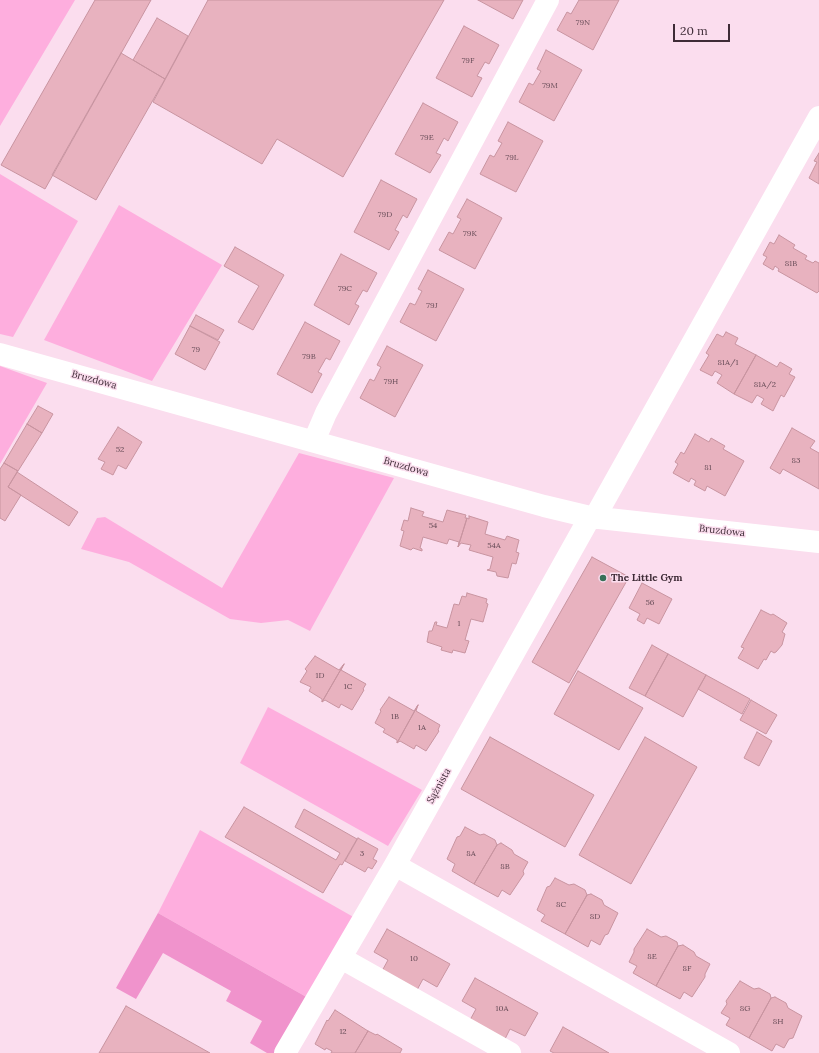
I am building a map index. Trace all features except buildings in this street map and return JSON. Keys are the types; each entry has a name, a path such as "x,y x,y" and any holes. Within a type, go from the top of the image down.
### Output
{"street":[{"path":"314,441 326,413 548,0"},
{"name":"Sążnista","path":"285,1053 395,866 819,117"},
{"name":"Bruzdowa","path":"0,354 537,504 592,517 819,542"},
{"path":"395,866 729,1053"},
{"path":"341,958 510,1053"}],"shaded area":[{"path":"0,0 75,0 0,126"},
{"path":"0,174 78,221 13,337 0,334"},
{"path":"119,205 222,265 152,381 44,340"},
{"path":"0,366 47,383 0,464"},
{"path":"299,453 394,478 310,631 288,620 261,623 230,619 129,562 81,549 97,518 105,517 222,588"},
{"path":"268,707 422,790 388,846 240,763"},
{"path":"200,830 357,919 310,999 158,913"},
{"path":"158,913 310,999 278,1053 267,1053 250,1043 262,1021 226,1001 231,991 163,953 136,999 116,988"}],"place":[{"name":"The Little Gym","path":"603,578"}]}
